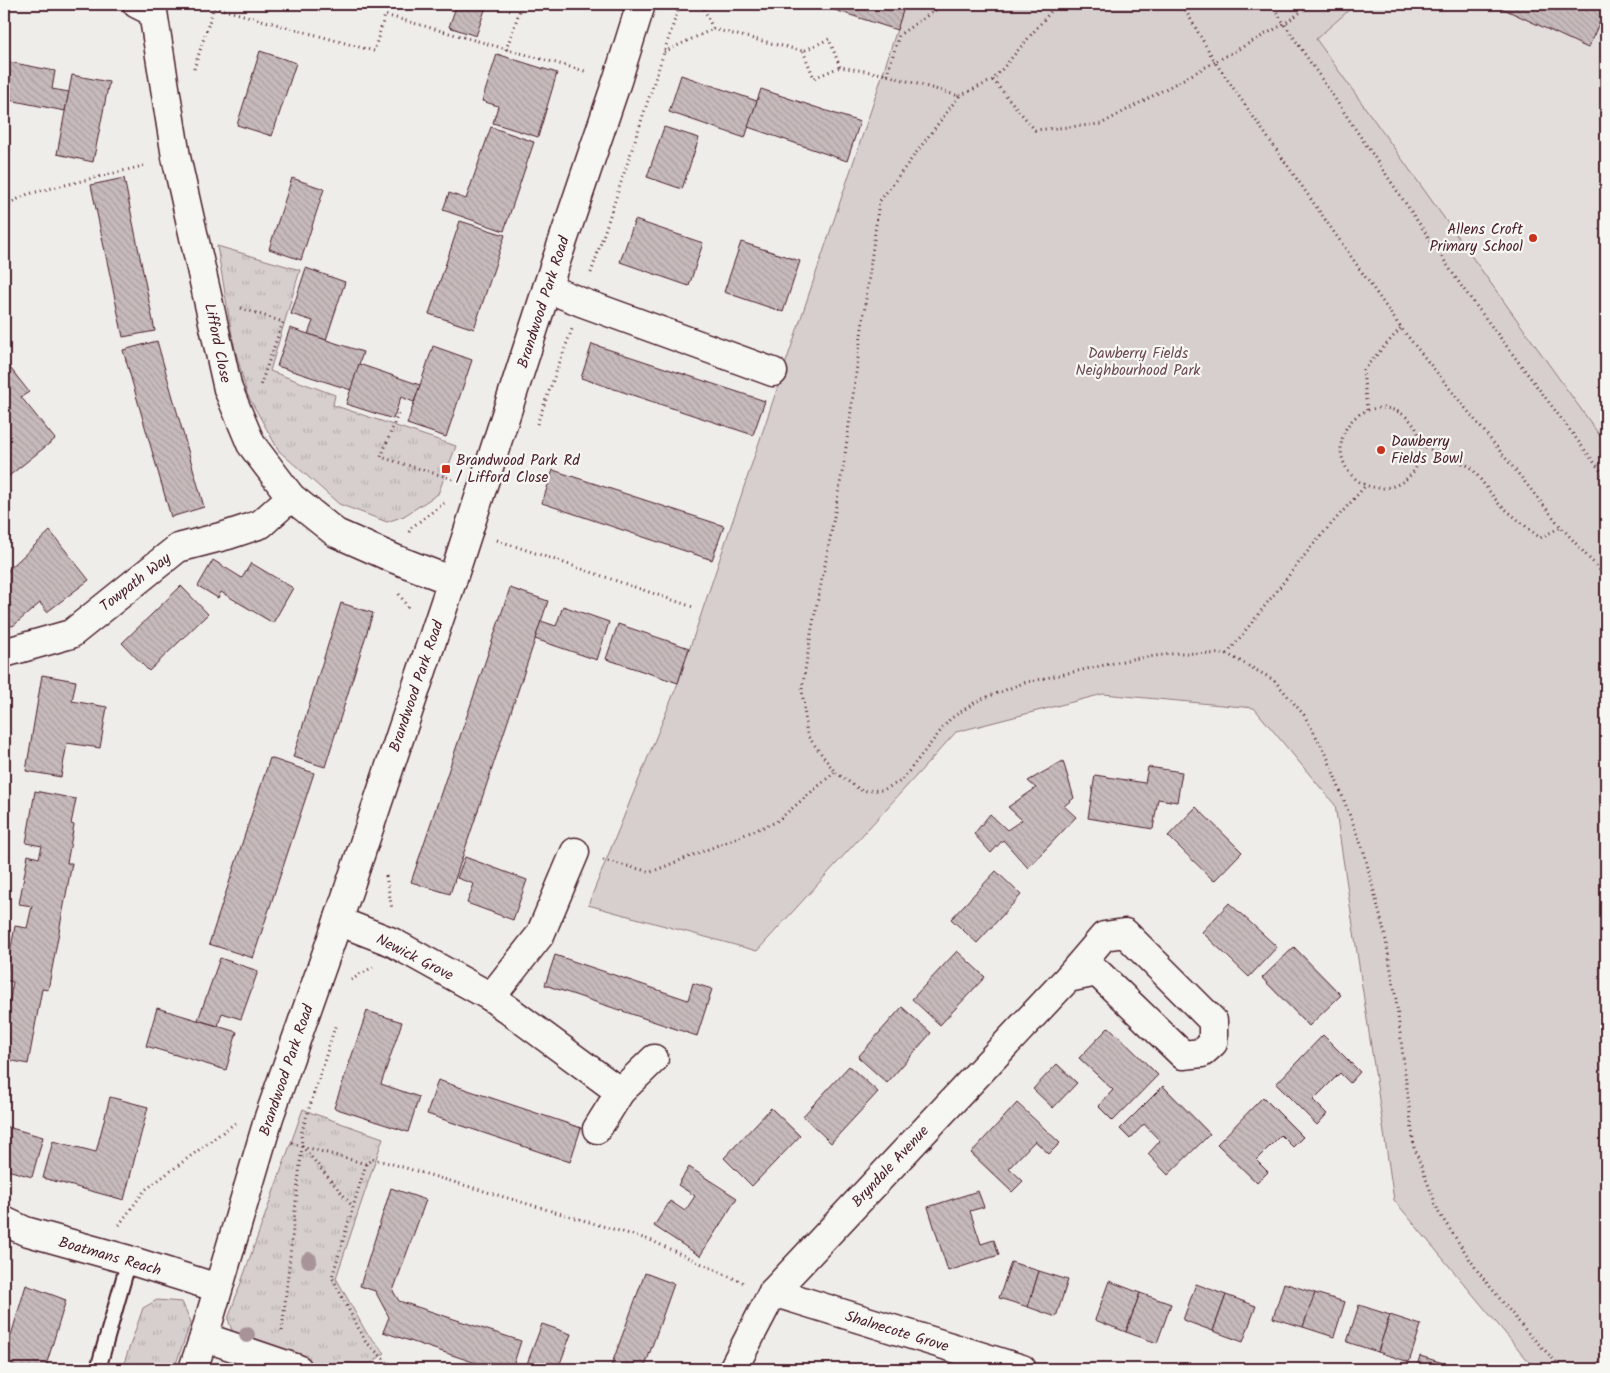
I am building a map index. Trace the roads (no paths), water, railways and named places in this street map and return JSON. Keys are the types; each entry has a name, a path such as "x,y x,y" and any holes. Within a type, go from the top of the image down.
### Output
{"street":[{"name":"Lifford Close","path":"137,4 153,12 176,157 228,390 251,444 291,497 336,533 452,581"},
{"name":"Brandwood Park Road","path":"193,1369 264,1134 338,921 452,581 641,4"},
{"path":"547,288 774,372"},
{"name":"Towpath Way","path":"5,658 70,634 178,548 228,536 262,524 291,497"},
{"path":"491,997 540,935 575,852"},
{"name":"Newick Grove","path":"338,921 392,942 491,997 620,1092"},
{"name":"Bryndale Avenue","path":"733,1369 772,1292 1068,978 1104,936 1126,933 1213,1021 1212,1042 1202,1053 1183,1055 1098,972 1068,978"},
{"path":"597,1129 620,1092 654,1059"},
{"name":"Boatmans Reach","path":"4,1220 24,1231 129,1260 218,1288"},
{"name":"Shalnecote Grove","path":"772,1292 1022,1369"},
{"path":"204,1337 288,1365"}],"lane":[{"path":"98,1369 129,1260"}],"place":[{"name":"Allens Croft Primary School","path":"1533,238"},
{"name":"Dawberry Fields Bowl","path":"1381,450"},
{"name":"Brandwood Park Rd / Lifford Close","path":"446,469"}],"park label":[{"name":"Dawberry Fields Neighbourhood Park","path":"1138,362"}]}
